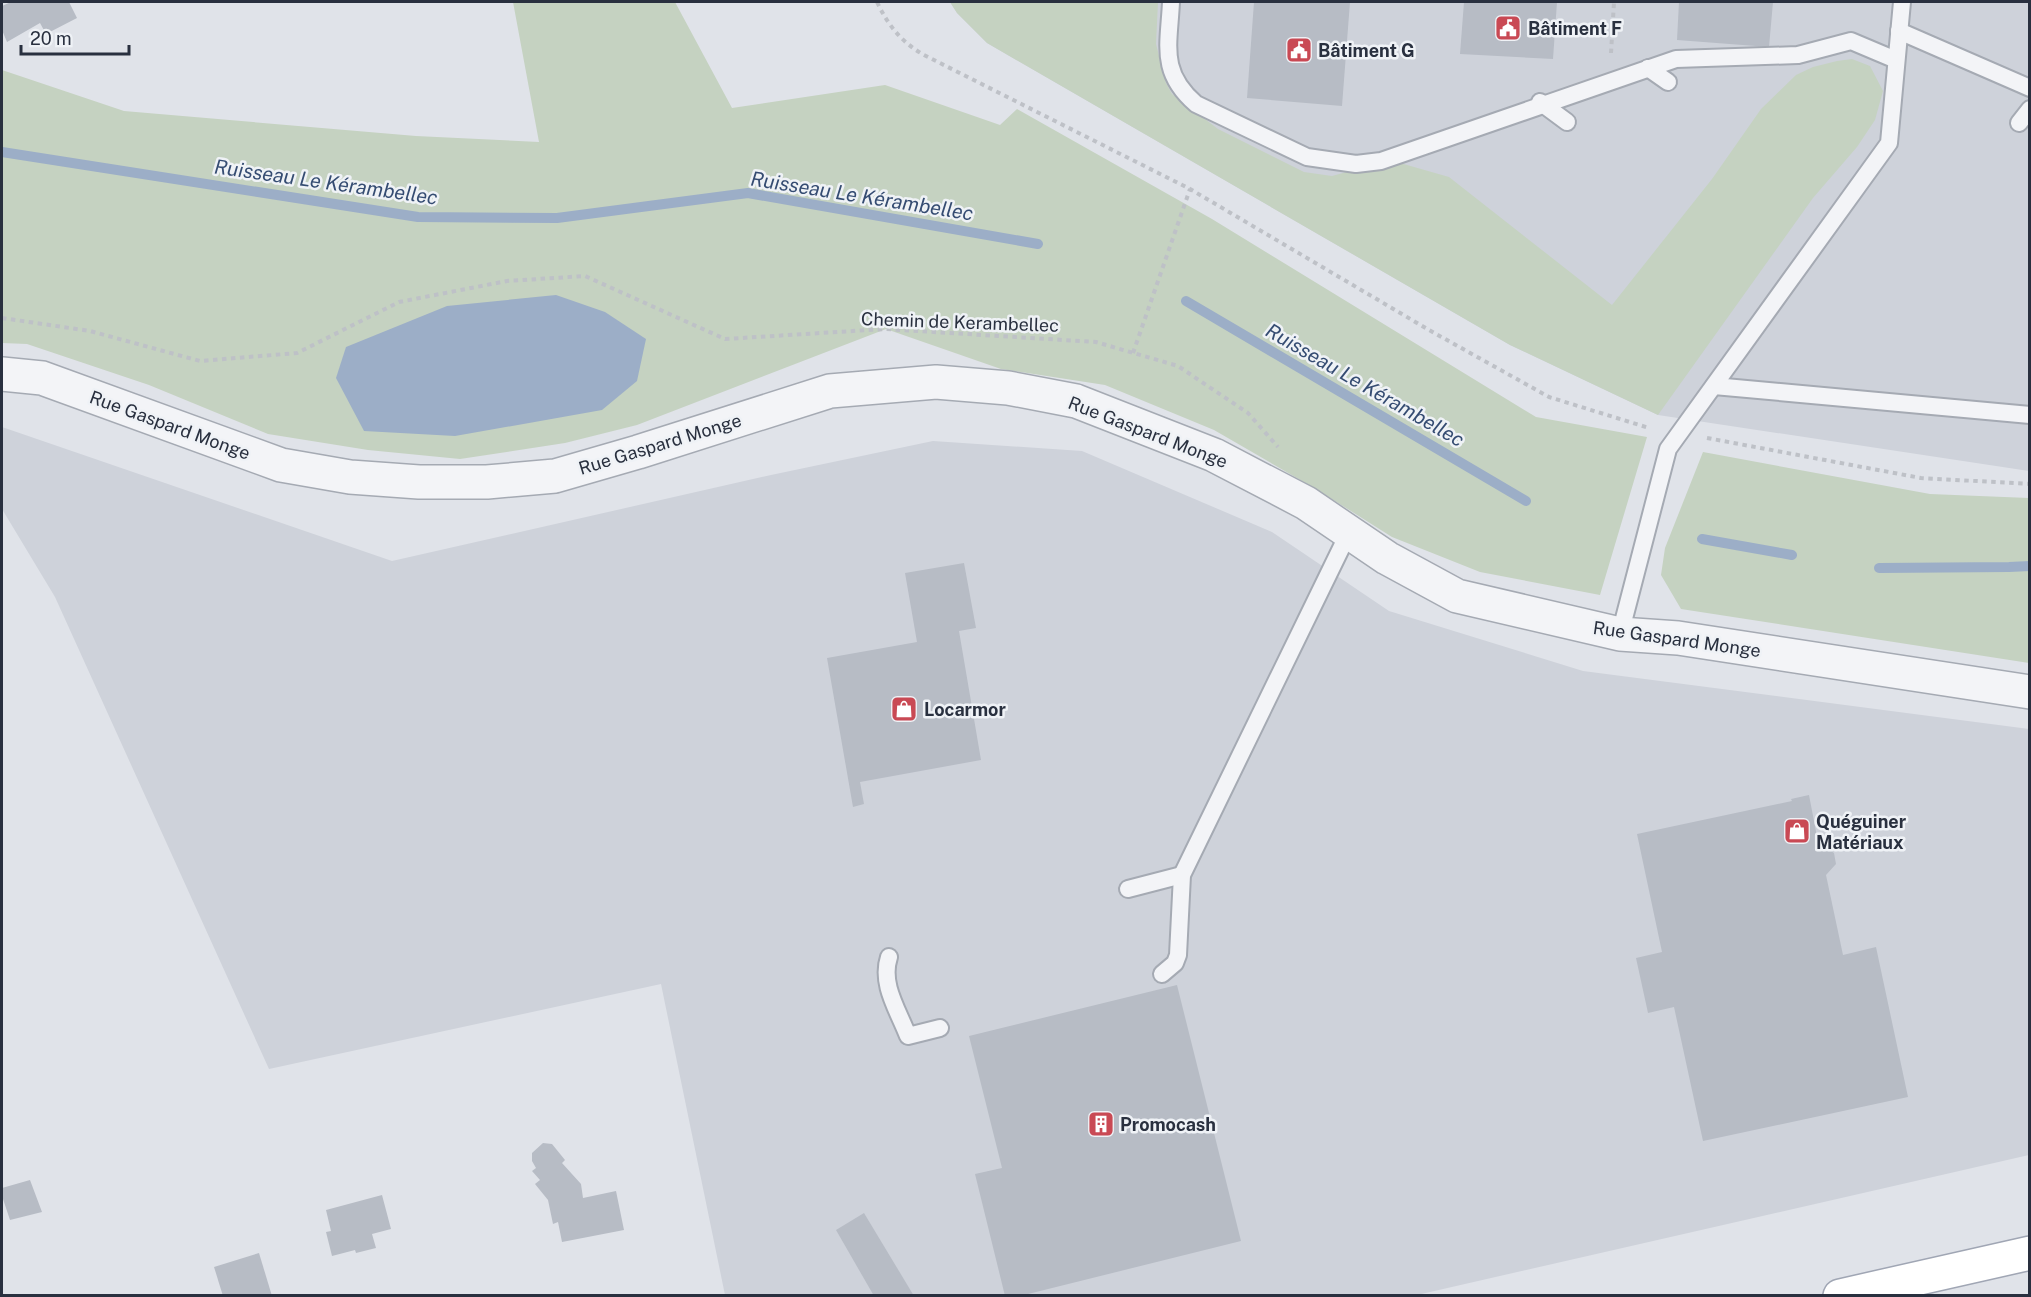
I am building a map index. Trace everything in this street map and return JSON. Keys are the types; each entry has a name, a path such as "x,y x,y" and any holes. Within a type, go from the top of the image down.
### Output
{"main road":[{"path":"1840,1296 2030,1253"}],"street":[{"name":"Rue Gaspard Monge","path":"2,374 42,378 281,465 350,477 419,482 487,482 555,476 830,391 936,382 1008,388 1076,401 1214,454 1306,503 1387,558 1457,596 1620,634 1678,638 2030,692"}],"lane":[{"path":"1171,2 1168,56 1176,83 1185,95 1196,104 1307,157 1356,164 1381,161 1541,103 1677,59 1798,55 1851,41 1896,60"},
{"path":"1620,634 1668,449 1887,148 1891,132 1902,2"},
{"path":"1899,31 2030,88"},
{"path":"1648,68 1668,82"},
{"path":"1541,103 1567,122"},
{"path":"2019,123 2030,109"},
{"path":"1458,134 1473,145"},
{"path":"1713,386 2030,415"},
{"path":"1162,974 1174,963 1178,955 1182,875 1349,532"},
{"path":"1128,889 1182,875"},
{"path":"889,957 885,969 886,982 908,1036 940,1028"}],"path":[{"path":"877,2 886,20 912,48 1190,189 1429,330 1549,397 1653,429 1921,478 2030,484"},
{"path":"1609,81 1614,2"},
{"path":"1132,353 1190,189"},
{"name":"Chemin de Kerambellec","path":"2,318 90,331 200,361 297,353 399,302 507,281 585,276 725,339 885,329 1096,342 1178,366 1248,413 1278,448"}],"shaded area":[{"path":"950,2 2029,2 2029,471 1658,415 1510,345 987,43 957,13"},
{"path":"2,427 392,561 771,475 933,441 1082,451 1272,532 1389,611 1583,671 2029,729 2029,1155 1417,1295 725,1295 661,984 269,1069 55,597 2,509"}],"green space":[{"path":"513,2 675,2 732,108 885,85 1000,125 1017,109 1212,219 1536,417 1647,437 1600,595 1480,572 1392,537 1316,489 1214,430 1105,385 1001,369 886,329 637,425 565,443 460,459 368,450 268,434 149,385 27,344 2,343 2,70 124,111 416,136 539,142"},
{"path":"950,2 1158,2 1156,44 1166,83 1172,94 1218,129 1304,172 1332,176 1400,163 1449,177 1612,305 1712,179 1761,109 1796,75 1813,67 1852,59 1870,66 1883,91 1875,120 1857,147 1813,198 1658,415 1510,345 987,43 957,13"},
{"path":"1703,452 1930,494 2029,498 2029,663 1681,609 1661,575 1665,548"}],"water":[{"path":"556,295 605,312 646,339 637,381 602,410 455,436 364,431 336,378 346,347 447,306"}],"building":[{"path":"11,2 69,2 77,18 46,34 40,23 7,42 2,30 2,6"},
{"name":"Bâtiment G","path":"1254,2 1350,2 1342,106 1247,98"},
{"name":"Bâtiment F","path":"1464,2 1557,2 1553,59 1460,54"},
{"path":"1679,2 1773,2 1769,47 1677,40"},
{"name":"Locarmor","path":"964,563 976,628 959,631 981,760 860,782 864,804 853,807 827,658 917,642 905,573"},
{"path":"1809,795 1819,847 1834,853 1836,864 1826,875 1843,955 1876,947 1908,1097 1703,1141 1674,1007 1648,1013 1636,958 1662,952 1637,834 1792,801 1791,799"},
{"name":"Promocash","path":"1177,985 1241,1241 1020,1296 1005,1296 975,1174 1002,1168 969,1036"},
{"path":"543,1143 552,1144 565,1160 562,1163 581,1184 583,1198 616,1191 624,1230 562,1242 558,1222 553,1224 548,1200 535,1184 540,1180 532,1171 536,1168 532,1161 532,1153"},
{"path":"30,1180 42,1212 10,1220 2,1196 2,1188"},
{"path":"382,1195 391,1229 372,1234 376,1248 332,1256 326,1232 331,1231 326,1210"},
{"path":"864,1213 914,1296 874,1296 836,1230"},
{"path":"259,1253 272,1296 223,1296 214,1267"}],"waterway":[{"name":"Ruisseau Le Kérambellec","path":"2,152 418,217 557,218 748,193 1038,244"},
{"name":"Ruisseau Le Kérambellec","path":"1186,301 1526,501"},
{"name":"Ruisseau Le Kérambellec","path":"1702,539 1792,555"},
{"name":"Ruisseau Le Kérambellec","path":"1879,568 2030,566"}],"place":[{"name":"Bâtiment F","path":"1508,28"},
{"name":"Bâtiment G","path":"1299,50"},
{"name":"Locarmor","path":"904,709"},
{"name":"Quéguiner Matériaux","path":"1797,831"},
{"name":"Promocash","path":"1101,1124"}]}
